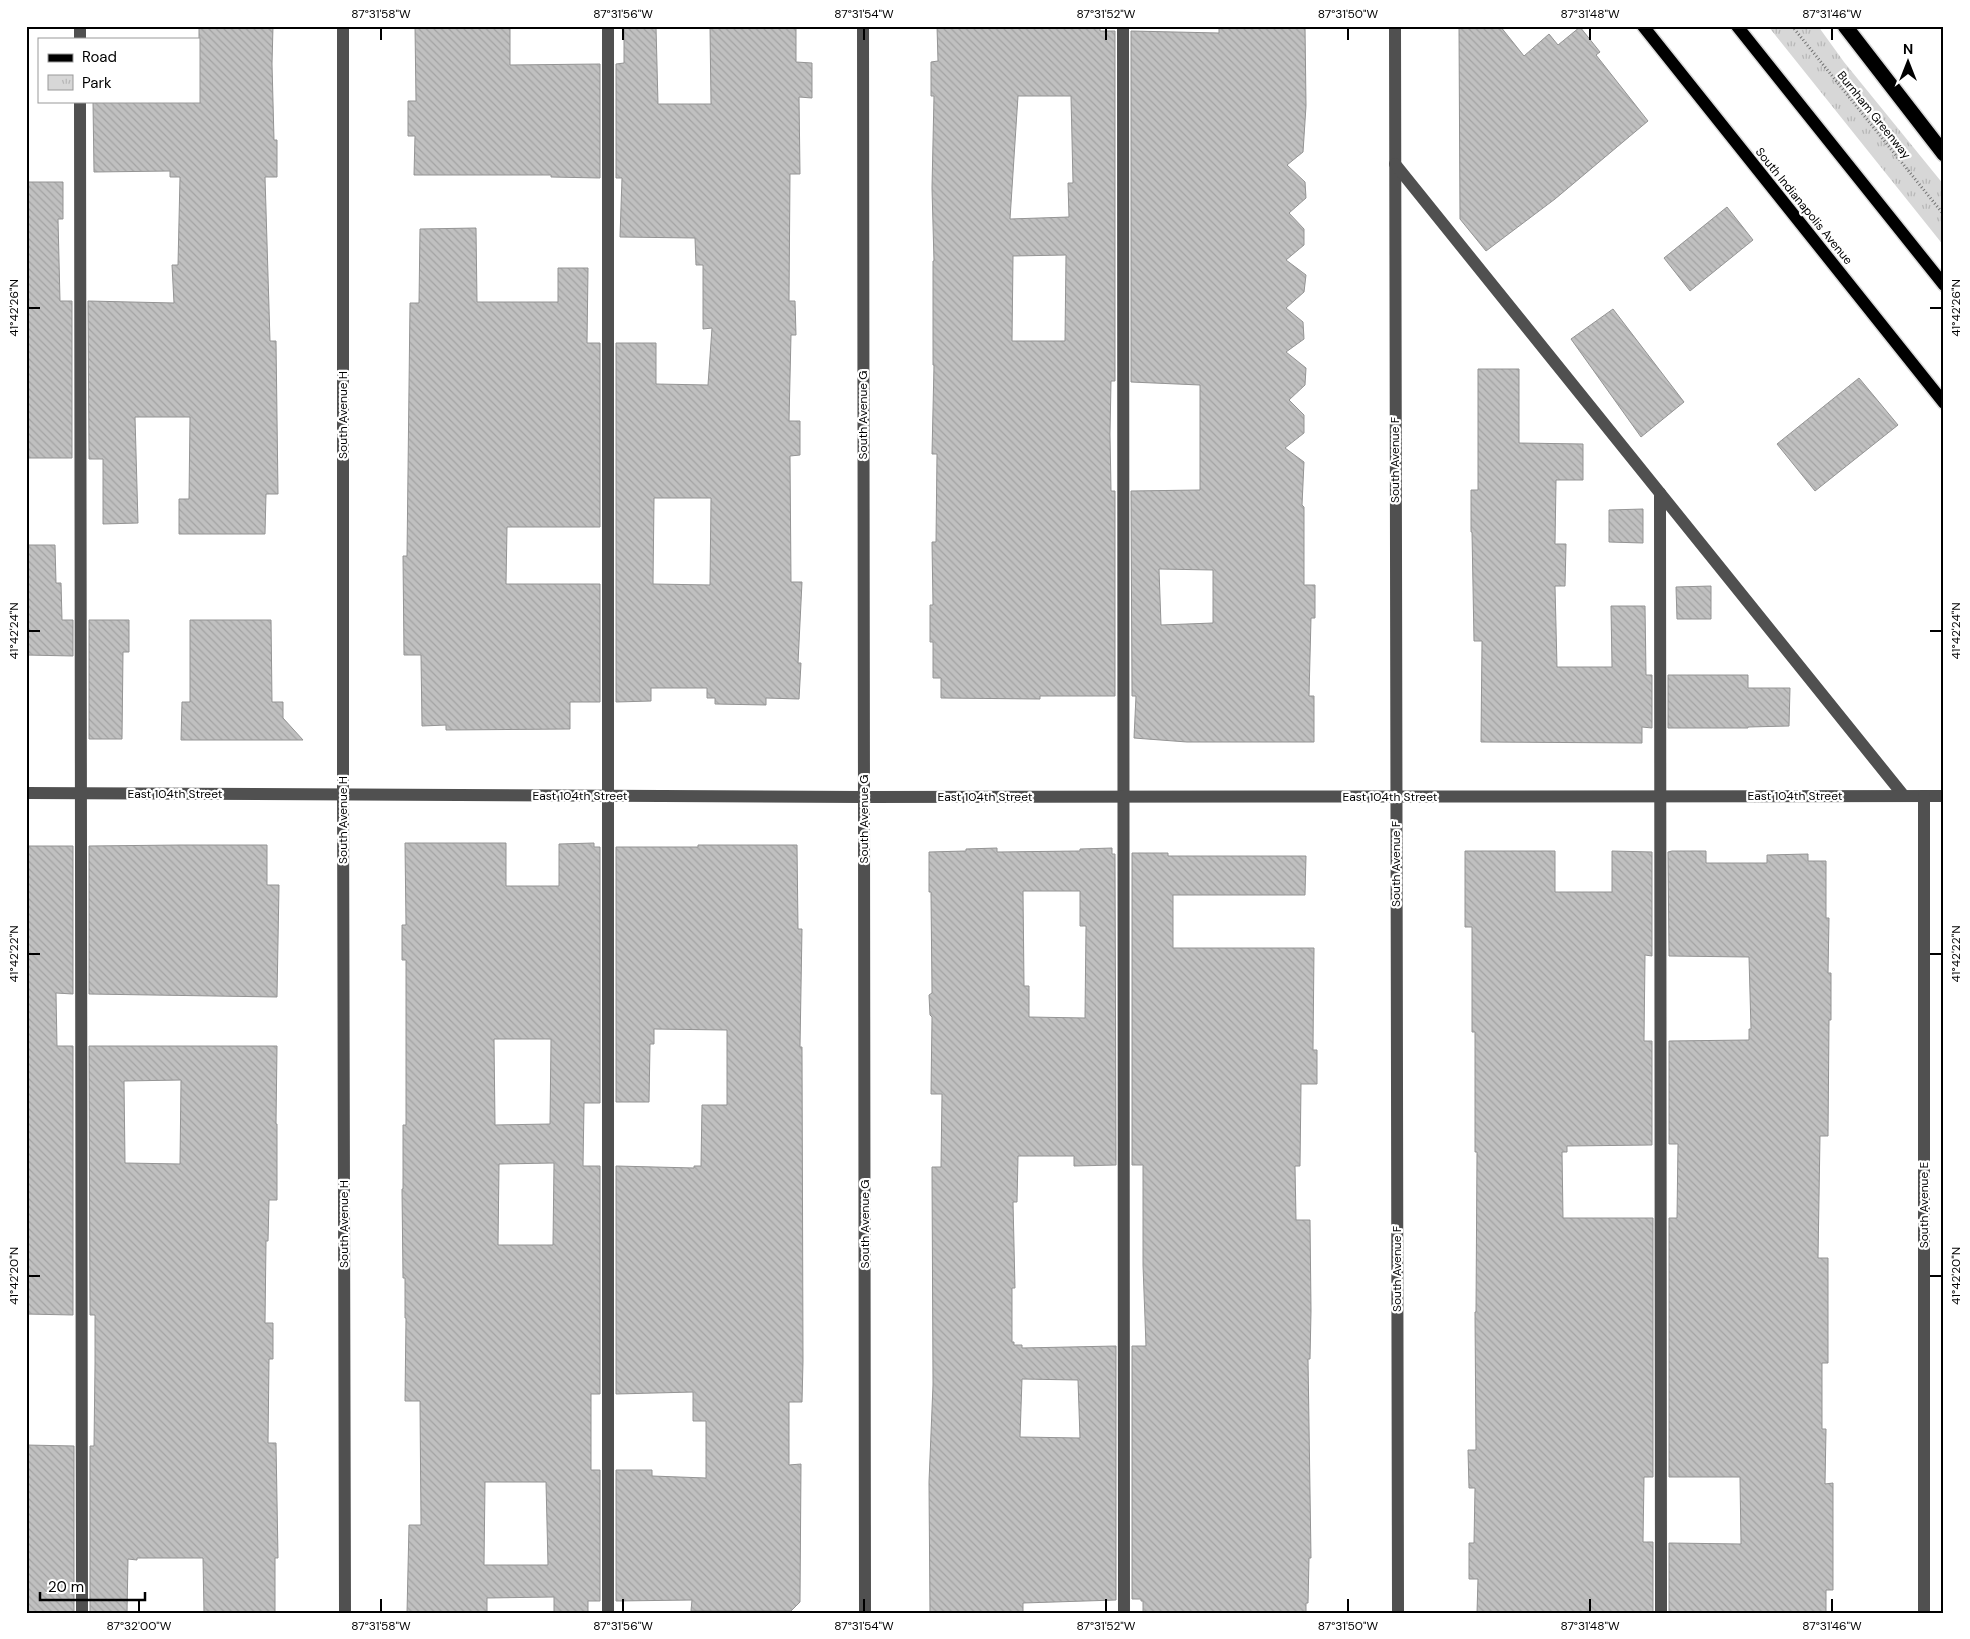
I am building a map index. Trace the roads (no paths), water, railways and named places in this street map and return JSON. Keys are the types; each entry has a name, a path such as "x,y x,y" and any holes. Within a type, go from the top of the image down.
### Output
{"highway":[{"path":"1845,26 1944,154"}],"main road":[{"name":"South Indianapolis Avenue","path":"1643,26 1944,403"},
{"path":"1737,26 1944,286"}],"street":[{"name":"South Avenue H","path":"343,26 345,1613"},
{"path":"608,26 608,1613"},
{"name":"South Avenue G","path":"863,26 865,1613"},
{"path":"1123,26 1124,1613"},
{"name":"South Avenue F","path":"1394,26 1398,1613"},
{"path":"80,102 82,1613"},
{"path":"1395,164 1904,796"},
{"path":"1660,493 1661,1613"},
{"name":"East 104th Street","path":"26,793 864,798 1944,796"},
{"name":"South Avenue E","path":"1924,796 1924,1613"}]}
